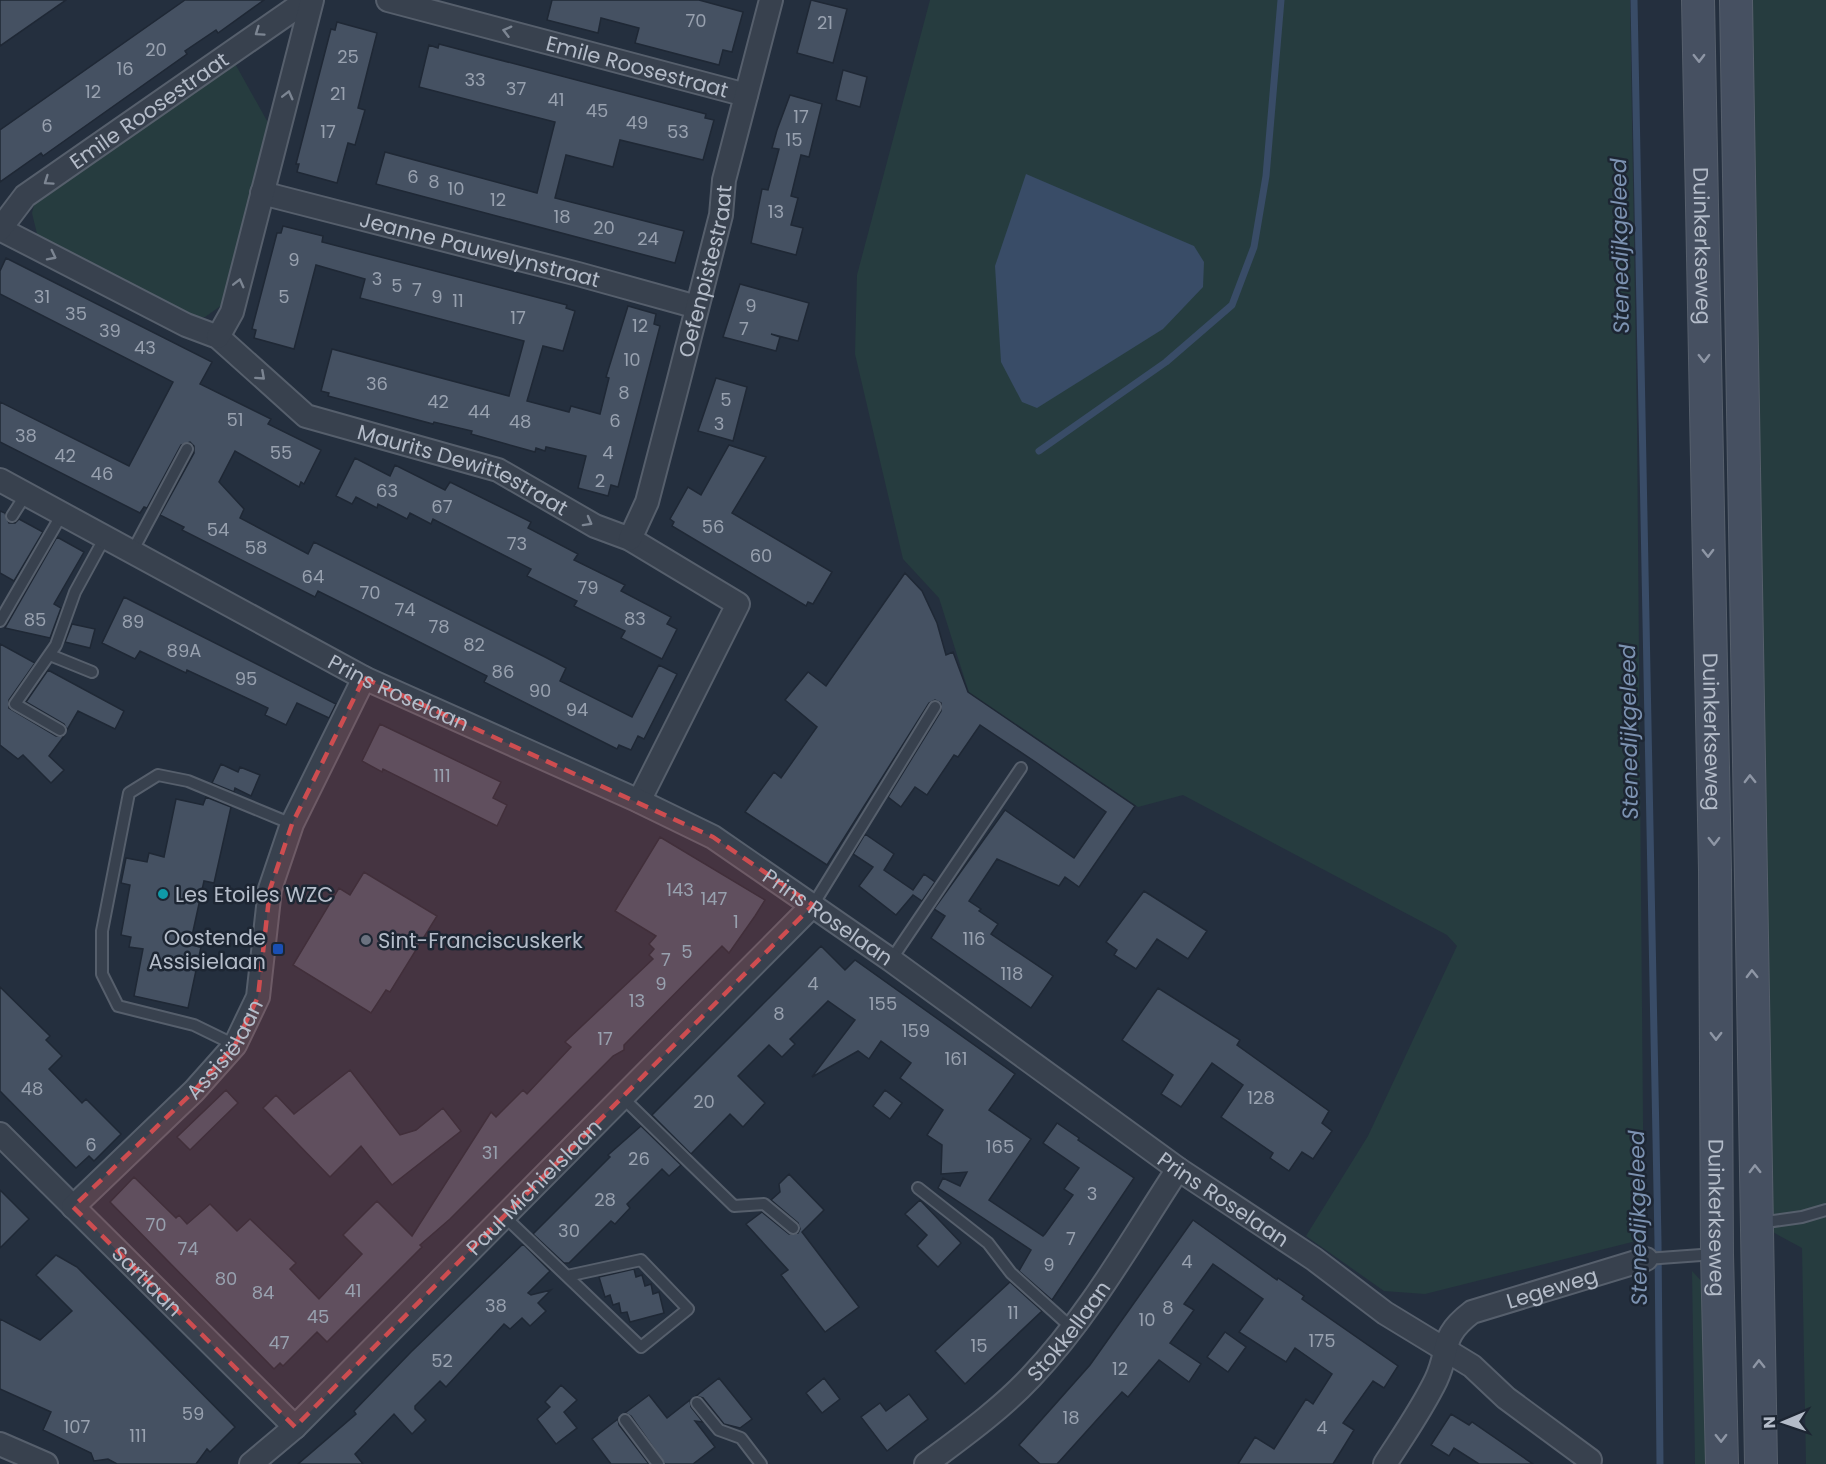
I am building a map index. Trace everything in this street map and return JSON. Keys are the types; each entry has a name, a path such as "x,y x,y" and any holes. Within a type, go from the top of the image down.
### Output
{"main road":[{"name":"Duinkerkseweg","path":"1698,0 1715,870 1717,1254 1722,1464"},
{"name":"Duinkerkseweg","path":"1736,0 1748,611 1755,1223 1761,1464"},
{"path":"1717,1254 1755,1223"}],"street":[{"name":"Emile Roosestraat","path":"218,337 232,312 310,0"},
{"name":"Emile Roosestraat","path":"0,229 25,196 310,0"},
{"name":"Emile Roosestraat","path":"388,0 746,95"},
{"name":"Oefenpistestraat","path":"630,539 647,502 721,215 724,180 771,0"},
{"name":"Jeanne Pauwelynstraat","path":"262,193 697,307"},
{"name":"Maurits Dewittestraat","path":"0,229 186,325 218,337 306,416 498,470 595,526 630,539 738,604 639,801"},
{"name":"Prins Roselaan","path":"0,480 364,678 639,801 713,837 891,960 1178,1169 1314,1259 1385,1313 1472,1366 1506,1398 1590,1460"},
{"name":"Assisiëlaan","path":"73,1207 194,1091 235,1045 258,998 270,889 292,824 364,678"},
{"name":"Paul Michielslaan","path":"251,1464 295,1427 813,905"},
{"name":"Sartlaan","path":"0,1134 295,1427"},
{"name":"Stokkellaan","path":"926,1464 976,1426 1030,1378 1073,1329 1178,1169"},
{"name":"Legeweg","path":"1385,1464 1437,1377 1449,1332 1472,1312 1646,1259"},
{"path":"0,1444 46,1464"}],"lane":[{"path":"132,552 187,449"},
{"path":"12,516 26,494"},
{"path":"0,621 62,514"},
{"path":"60,730 15,704 56,645 75,592 105,537"},
{"path":"50,655 92,672"},
{"path":"813,905 935,707"},
{"path":"891,960 1021,768"},
{"path":"235,1045 194,1025 118,1006 102,974 102,932 129,793 158,776 188,781 292,824"},
{"path":"622,1097 734,1206 764,1204 793,1228"},
{"path":"918,1188 988,1243 1011,1273 1073,1329"},
{"path":"1755,1223 1802,1217 1826,1210"},
{"path":"504,1216 641,1347 688,1309 641,1260 567,1276"},
{"name":"Legeweg","path":"1646,1259 1717,1254"},
{"path":"697,1403 719,1430 741,1438 761,1464"},
{"path":"625,1420 658,1464"}],"highlighted area":[{"path":"364,678 713,837 813,905 295,1427 73,1207 194,1091 235,1045 258,997 270,889 292,824"}],"green space":[{"path":"930,0 1630,0 1637,423 1644,1239 1425,1294 1384,1291 1306,1236 1368,1136 1457,946 1447,935 1183,795 1138,807 976,698 971,699 939,598 903,559 855,354 857,275"},
{"path":"1736,0 1826,0 1826,1464 1806,1464 1802,1248 1756,1223"},
{"path":"233,60 271,128 222,305 205,317 195,317 38,238 32,213 35,201"},
{"path":"1692,1271 1704,1284 1707,1464 1695,1464"}],"water":[{"path":"1026,174 1194,246 1204,262 1203,287 1163,329 1037,408 1022,402 1001,362 995,266"}],"building":[{"path":"0,0 66,0 0,46"},
{"path":"185,0 264,0 218,33 216,30 185,51 187,54 43,156 41,153 0,182 0,130"},
{"path":"552,0 699,0 743,12 732,52 723,50 719,65 635,43 639,28 601,18 598,33 547,20"},
{"path":"811,0 847,9 833,63 797,53"},
{"path":"337,22 377,33 358,108 365,110 355,145 348,143 337,183 297,172 299,164 296,164 331,29 335,30"},
{"path":"439,44 706,114 705,118 714,120 703,160 620,140 613,167 566,155 555,198 684,231 675,263 376,184 385,152 537,193 555,122 419,87 429,45 438,48"},
{"path":"843,70 867,77 860,107 836,100"},
{"path":"790,95 822,104 809,157 801,155 791,196 798,198 791,225 803,228 796,255 751,243 762,189 768,190 779,149 772,148"},
{"path":"283,226 323,236 322,242 567,305 566,308 575,311 563,351 543,346 527,401 569,412 571,406 600,414 609,378 606,377 628,306 656,314 654,324 660,326 618,487 611,485 608,496 578,488 586,456 546,447 545,451 536,448 535,452 471,434 472,431 434,422 433,424 328,396 329,393 321,391 332,349 509,396 524,341 360,298 365,279 316,265 294,349 254,338 256,330 252,329 277,233 281,233"},
{"path":"6,258 212,362 200,384 271,419 268,424 321,450 304,484 301,482 299,487 235,451 219,482 244,509 240,518 308,554 314,542 545,657 566,668 560,681 632,717 659,665 677,674 644,739 638,736 631,750 619,745 617,749 484,682 487,676 356,610 318,591 315,597 182,530 184,527 160,515 194,453 194,446 190,442 181,445 147,508 144,507 140,513 0,442 0,402 129,466 173,382 0,294 0,271"},
{"path":"740,284 809,303 798,341 771,334 780,337 776,351 723,337"},
{"path":"716,378 747,387 733,441 698,431"},
{"path":"729,445 766,457 732,513 832,572 813,604 808,602 806,606 672,526 674,522 670,519 688,487 701,495"},
{"path":"355,458 390,476 395,465 445,490 450,482 531,522 528,528 578,554 574,560 625,585 621,591 671,617 667,624 677,629 662,659 621,638 625,631 574,606 577,601 527,576 531,569 433,519 431,524 410,513 407,519 378,504 377,508 356,497 352,504 336,496"},
{"path":"0,511 5,513 9,523 15,523 19,519 43,532 14,581 0,573"},
{"path":"57,537 84,552 54,604 61,608 50,638 5,628"},
{"path":"905,573 922,591 937,623 946,655 953,652 968,692 1135,806 1079,887 1065,877 1059,886 997,859 969,901 998,924 991,934 1053,976 1031,1008 931,938 945,916 934,909 1005,810 1074,858 1106,812 1037,763 980,725 958,757 954,755 927,795 915,787 901,807 888,797 941,711 941,703 935,700 929,703 827,865 745,812 774,772 781,778 817,727 785,700 808,672 826,686"},
{"path":"124,597 336,704 329,718 297,703 286,725 265,715 268,708 187,670 186,673 140,651 135,659 102,643"},
{"path":"72,624 95,629 90,648 65,642"},
{"path":"0,644 35,663 9,700 9,708 56,736 64,736 49,756 64,770 51,783 23,755 18,759 0,745"},
{"path":"48,670 124,711 115,729 78,711 67,730 64,724 26,702"},
{"path":"380,724 501,782 493,798 507,805 497,826 383,769 382,772 362,761"},
{"path":"221,764 238,772 240,767 260,775 251,796 235,788 234,792 212,783"},
{"name":"Les Etoiles WZC","path":"206,797 231,807 214,883 204,881 190,945 201,947 188,1008 134,996 143,949 129,947 131,937 121,935 130,885 121,883 126,858 147,862 149,853 164,857 176,799 203,805"},
{"path":"865,834 894,854 884,870 913,890 924,874 935,882 922,901 913,895 896,915 859,886 873,867 853,854"},
{"path":"660,837 765,900 755,916 729,953 722,946 624,1045 624,1050 613,1056 450,1219 420,1245 422,1247 327,1342 317,1332 283,1366 280,1363 274,1369 110,1202 134,1177 176,1218 179,1215 187,1224 210,1204 237,1231 250,1219 296,1263 290,1269 319,1299 362,1254 343,1235 377,1201 412,1236 491,1112 496,1117 523,1090 527,1094 571,1047 565,1042 653,959 649,955 654,949 649,944 656,936 615,911"},
{"name":"Sint-Franciscuskerk","path":"364,872 437,916 390,992 386,990 371,1013 293,965 339,888 350,895"},
{"path":"1144,891 1207,931 1188,959 1157,939 1136,969 1114,955 1117,950 1106,942"},
{"path":"821,946 845,970 855,960 1015,1074 989,1110 1031,1139 989,1200 1043,1236 1045,1234 1073,1195 1064,1189 1079,1168 1043,1143 1057,1123 1134,1178 1052,1300 1019,1271 1031,1250 938,1188 943,1178 960,1186 967,1172 941,1174 942,1145 927,1135 943,1110 900,1078 911,1063 881,1041 869,1059 858,1051 812,1077 855,1020 828,1001 790,1039 795,1044 782,1057 769,1045 738,1076 765,1103 743,1127 730,1114 691,1154 652,1115"},
{"path":"0,987 50,1036 46,1040 62,1056 49,1069 82,1103 86,1099 121,1134 94,1161 89,1156 76,1168 0,1091"},
{"path":"1158,988 1240,1040 1237,1045 1329,1111 1322,1123 1332,1131 1313,1159 1302,1152 1289,1171 1270,1158 1273,1153 1221,1117 1243,1085 1212,1063 1181,1107 1161,1094 1173,1075 1122,1040"},
{"path":"350,1070 400,1135 416,1130 443,1108 461,1131 392,1185 361,1146 330,1177 263,1108 276,1095 294,1114"},
{"path":"226,1090 238,1103 190,1150 177,1137"},
{"path":"885,1090 902,1103 890,1119 873,1106"},
{"path":"641,1126 681,1165 669,1176 662,1169 627,1204 630,1208 615,1224 611,1221 569,1263 564,1263 533,1234 610,1157 608,1155"},
{"path":"789,1174 824,1210 802,1232 859,1307 825,1332 781,1275 788,1270 746,1224 762,1212 789,1234 798,1233 800,1229 798,1223 771,1200 780,1192 779,1184"},
{"path":"0,1190 29,1219 0,1248"},
{"path":"920,1200 961,1243 938,1267 917,1246 927,1235 905,1214"},
{"path":"1193,1220 1277,1280 1278,1278 1304,1296 1302,1299 1398,1366 1384,1388 1373,1381 1343,1423 1354,1430 1333,1464 1238,1464 1255,1437 1274,1449 1306,1399 1313,1404 1332,1374 1295,1348 1286,1362 1239,1332 1263,1299 1213,1264 1184,1304 1194,1310 1170,1343 1201,1364 1189,1382 1159,1360 1128,1397 1122,1392 1057,1464 1040,1464 1019,1445 1090,1365"},
{"path":"523,1244 550,1271 528,1293 531,1295 551,1290 538,1303 546,1311 530,1326 522,1318 510,1329 504,1324 446,1387 440,1381 415,1406 415,1409 426,1420 412,1434 394,1414 355,1454 363,1464 298,1464 356,1414 354,1411 411,1352"},
{"path":"56,1255 77,1267 235,1427 210,1452 207,1449 196,1464 117,1464 108,1459 94,1461 91,1453 43,1430 51,1412 0,1389 0,1319 40,1340 72,1311 36,1275"},
{"path":"634,1269 636,1277 642,1275 645,1286 651,1284 653,1294 659,1292 664,1313 630,1322 627,1312 621,1313 619,1303 613,1305 610,1295 605,1297 599,1277"},
{"path":"1010,1282 1042,1311 965,1384 935,1351"},
{"path":"1225,1332 1246,1347 1228,1372 1207,1357"},
{"path":"719,1378 752,1419 740,1428 724,1424 703,1398 696,1396"},
{"path":"824,1378 840,1399 822,1413 806,1393"},
{"path":"561,1385 577,1400 564,1412 577,1428 556,1444 537,1419 550,1407 545,1402"},
{"path":"909,1394 928,1419 887,1451 861,1417 880,1403 886,1411"},
{"path":"649,1395 667,1418 690,1400 691,1407 703,1422 695,1421 715,1447 693,1464 665,1464 631,1416 625,1413"},
{"path":"1451,1414 1469,1425 1472,1422 1533,1464 1479,1464 1454,1448 1449,1456 1431,1445"},
{"path":"618,1419 619,1425 649,1464 611,1464 592,1439"}],"waterway":[{"path":"1039,451 1166,362 1232,305 1254,247 1266,176 1281,0"},
{"name":"Stenedijkgeleed","path":"1634,0 1658,1242 1660,1464"}],"place":[{"name":"Les Etoiles WZC","path":"163,894"},
{"name":"Sint-Franciscuskerk","path":"366,940"},
{"name":"Oostende Assisielaan","path":"278,949"}]}
